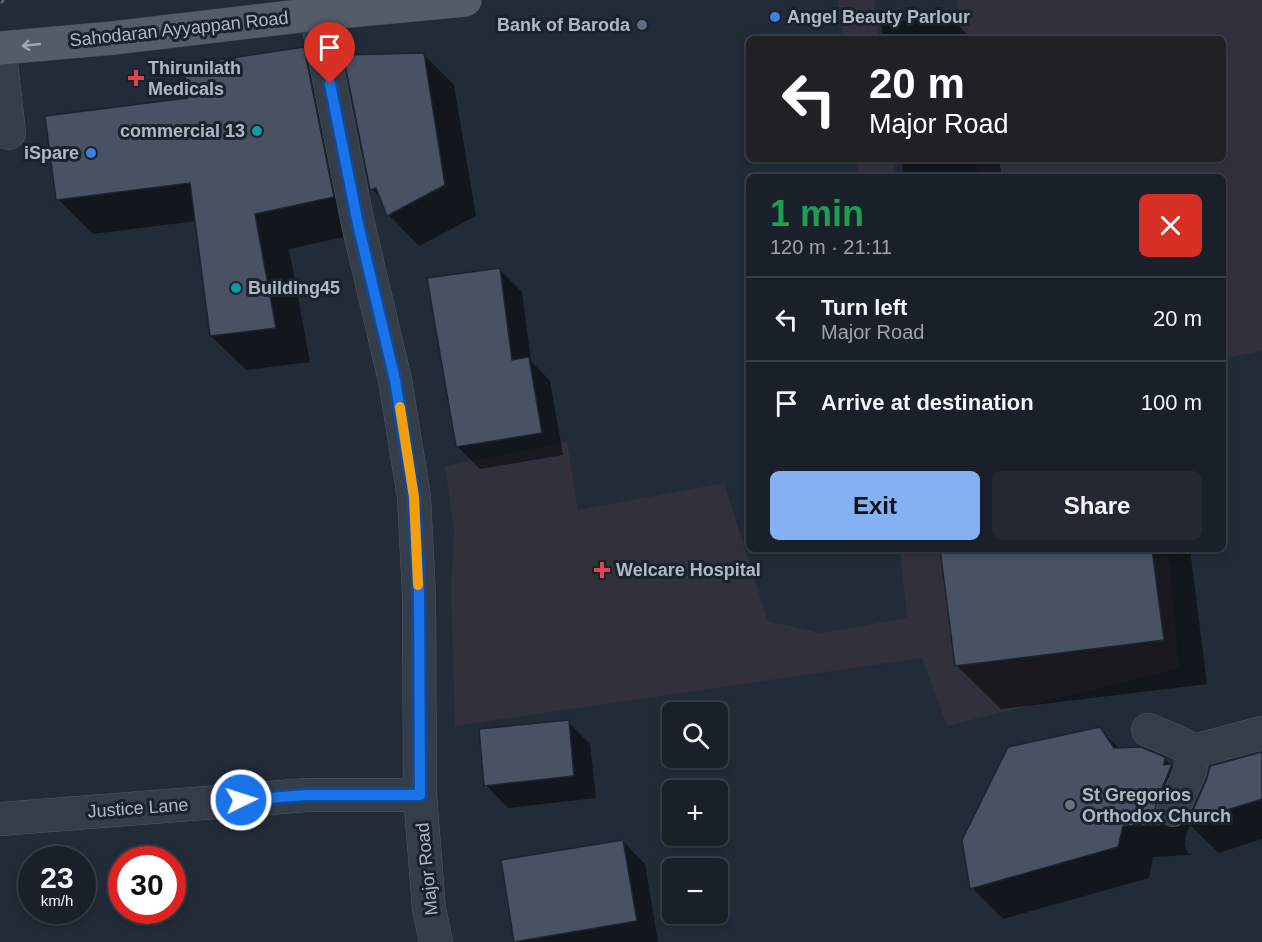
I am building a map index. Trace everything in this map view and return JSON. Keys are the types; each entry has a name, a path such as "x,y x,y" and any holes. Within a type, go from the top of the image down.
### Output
{"main road":[{"name":"Sahodaran Ayyappan Road","path":"0,48 465,0"}],"street":[{"name":"Major Road","path":"316,14 358,224 395,380 414,497 419,595 420,795 429,909 436,942"},
{"path":"0,54 9,133"},
{"path":"1148,730 1194,751 1262,734"},
{"path":"1173,810 1190,771 1194,751"},
{"name":"Justice Lane","path":"0,819 307,795 420,795"}],"shaded area":[{"path":"838,0 874,0 879,36 842,36"},
{"path":"957,0 1262,0 1262,351 1226,357 1226,174 978,174 976,162 1226,162 1226,36 962,36"},
{"path":"856,162 894,162 896,174 858,174"},
{"name":"Welcare Hospital","path":"567,442 578,510 724,483 768,621 820,633 907,618 900,552 1168,552 1179,668 947,726 922,658 455,726 451,591 454,530 445,466"}],"building":[{"path":"304,47 334,197 255,214 276,328 210,336 190,183 56,200 45,116 187,98 184,65"},
{"path":"424,53 445,185 387,216 376,188 370,190 343,55"},
{"path":"500,268 512,360 529,357 542,433 456,447 427,278"},
{"path":"940,552 1152,552 1164,640 955,666"},
{"path":"569,720 574,776 484,786 479,729"},
{"name":"St Gregorios Orthodox Church","path":"1100,727 1114,748 1141,747 1165,757 1164,765 1172,764 1156,803 1155,813 1162,825 1123,826 1118,847 970,889 962,840 1008,747"},
{"path":"1262,752 1262,799 1186,823 1207,778 1210,766"},
{"path":"623,840 637,921 514,942 501,860"}],"slow traffic":[{"path":"400,407 414,497 418,585"}],"place":[{"name":"Angel Beauty Parlour","path":"775,17"},
{"name":"Bank of Baroda","path":"642,25"},
{"name":"Thirunilath Medicals","path":"136,78"},
{"name":"commercial 13","path":"257,131"},
{"name":"iSpare","path":"91,153"},
{"name":"Building45","path":"236,288"},
{"name":"Welcare Hospital","path":"602,570"},
{"name":"St Gregorios Orthodox Church","path":"1070,805"}],"route":[{"path":"241,800 307,795 420,795 419,595 414,497 395,380 358,224 330,84"}]}
